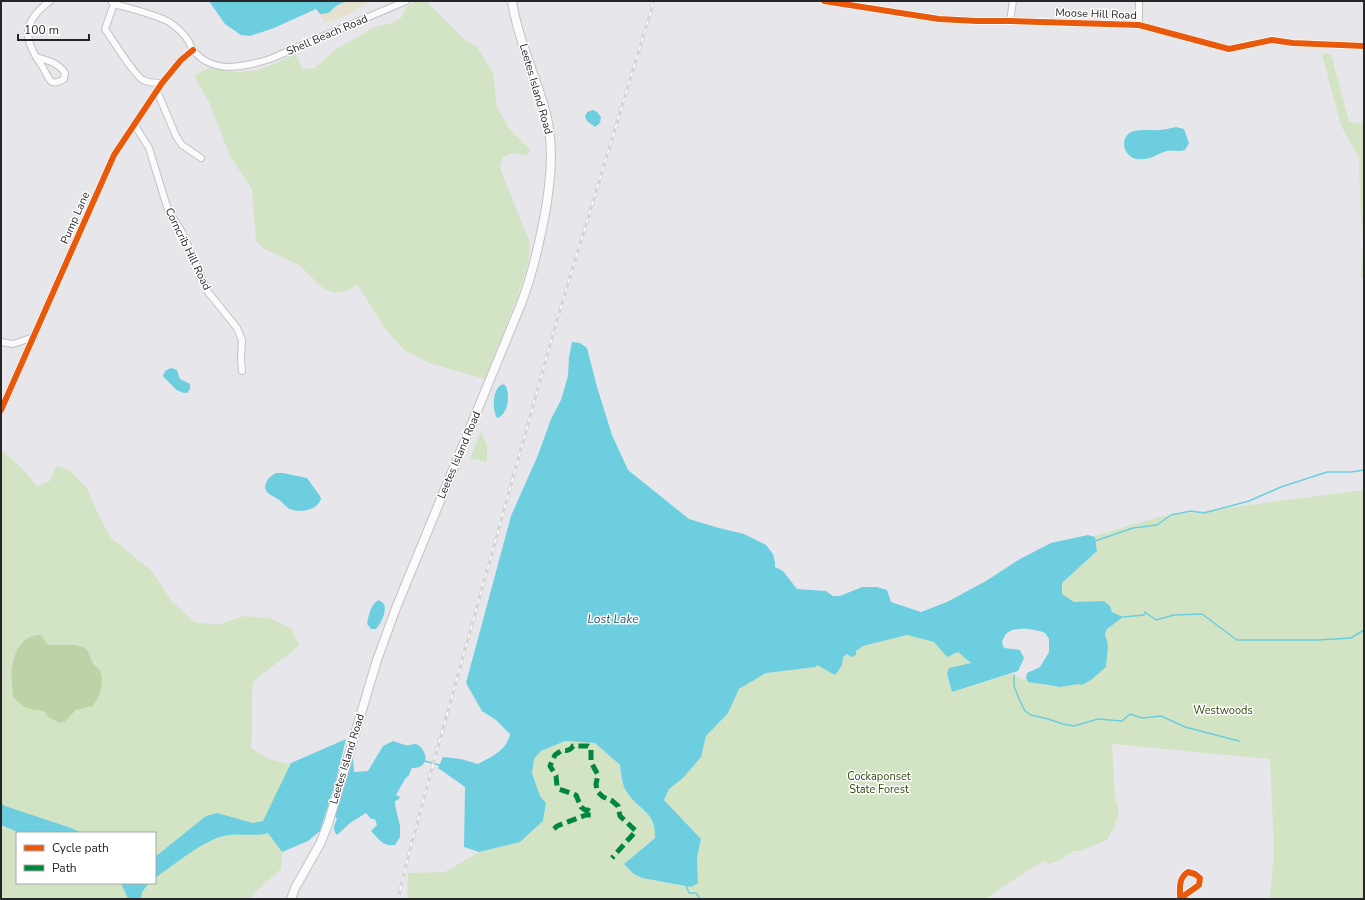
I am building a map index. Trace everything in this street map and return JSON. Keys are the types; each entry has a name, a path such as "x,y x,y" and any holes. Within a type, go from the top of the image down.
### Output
{"main road":[{"name":"Leetes Island Road","path":"291,899 295,888 323,836 333,809 377,660 396,608 518,311 536,261 552,162 551,142 546,113 518,27 512,1"}],"street":[{"path":"36,57 47,60 62,68 65,73 64,79 59,82 51,81 36,57 30,46 28,36 29,27 33,18 37,12 50,1"},
{"name":"Shell Beach Road","path":"113,2 171,24 187,39 193,50 204,60 215,65 234,68 248,66 270,59 406,1"},
{"name":"Moose Hill Road","path":"824,1 939,19 1139,26 1229,49 1272,40 1292,43 1364,46"},
{"path":"1010,21 1013,1"},
{"path":"1139,1 1139,26"},
{"path":"113,2 105,29 135,72 143,80 162,83"},
{"name":"Pump Lane","path":"1,410 114,155 162,83 181,60 193,50"},
{"path":"157,91 176,136 182,145 201,158"},
{"name":"Corncrib Hill Road","path":"134,124 149,148 168,210 182,232 208,292 237,328 242,340 242,371"},
{"path":"1,342 13,344 34,337"}],"green space":[{"path":"416,1 426,1 464,39 477,47 493,72 497,107 508,127 530,149 528,156 512,153 503,157 500,168 530,243 528,264 518,296 485,379 429,363 404,350 384,327 358,285 346,291 334,293 324,289 299,265 264,249 256,241 252,189 230,156 209,102 194,76 208,68 235,72 252,71 267,67 296,54 302,69 315,68 336,49 375,27 392,23 401,18 407,6"},
{"path":"1322,54 1331,54 1349,122 1364,123 1364,278 1361,278 1363,242 1360,204 1359,157 1341,126"},
{"path":"481,431 487,446 487,462 470,458"},
{"path":"1,450 22,468 37,486 50,481 56,466 68,469 87,488 98,514 111,538 151,570 171,600 194,622 217,625 244,616 269,618 291,628 299,645 253,682 251,748 269,759 289,764 281,869 248,899 1,899","holes":["42,636 47,644 78,645 88,649 91,659 97,666 89,708 80,708 73,713 46,713 33,710 11,689 12,669 19,648 23,643 32,637"]},
{"name":"Cockaponset State Forest","path":"1364,490 1364,899 1270,899 1274,850 1270,759 1112,744 1115,798 1119,811 1114,828 1107,840 1080,851 1074,851 1058,861 1049,864 1043,861 985,899 407,899 408,873 445,872 479,852 520,842 543,821 546,803 540,796 532,773 534,759 541,751 565,741 595,743 619,764 621,779 627,794 650,817 655,827 655,837 624,864 642,878 691,887 698,876 697,858 701,839 664,800 669,789 683,778 701,757 706,736 728,713 739,689 766,673 816,667 817,665 843,663 843,657 863,646 907,635 934,642 947,657 958,652 971,663 947,674 952,692 1011,674 1043,685 1060,686 1078,684 1108,645 1106,634 1108,628 1122,617 1112,612 1110,606 1074,602 1062,594 1062,583 1097,551 1095,536 1158,517"},
{"path":"37,635 42,636 47,644 74,645 85,648 92,661 100,671 102,680 101,690 93,706 76,710 64,722 60,723 48,717 46,713 42,711 24,707 14,698 11,675 14,659 17,651 26,639"}],"sand":[{"path":"347,1 371,1 342,17 324,22 320,14 329,12 338,5"}],"water":[{"path":"209,1 347,1 338,5 327,13 320,14 316,9 274,28 250,36 241,35 225,24"},
{"path":"593,110 601,117 600,123 595,127 587,121 585,117 587,112"},
{"path":"1176,127 1184,129 1189,143 1185,150 1167,151 1149,158 1141,159 1132,157 1126,151 1124,142 1126,137 1134,131 1160,130"},
{"name":"Lost Lake","path":"572,342 580,343 587,348 612,435 628,470 689,519 744,534 766,545 773,554 775,567 783,571 797,589 826,591 833,596 840,596 862,587 877,587 887,590 891,602 921,612 947,602 986,581 1020,559 1051,543 1088,535 1095,537 1097,551 1062,583 1062,594 1074,602 1104,601 1110,606 1112,612 1123,617 1107,629 1105,634 1108,645 1106,667 1091,680 1082,685 1078,684 1061,687 1028,682 1026,678 1027,673 1040,667 1049,652 1049,639 1045,633 1036,630 1015,629 1007,633 1002,642 1004,648 1020,650 1024,658 1018,671 952,692 947,674 949,668 971,663 958,652 947,657 934,642 907,635 863,646 856,651 856,655 851,657 847,654 843,657 841,667 835,675 817,665 816,667 766,673 739,689 728,713 706,736 701,757 683,778 669,789 664,800 701,839 697,858 698,883 691,887 642,878 634,874 624,864 655,838 655,829 647,813 633,800 624,788 620,765 595,743 565,741 541,751 534,759 532,773 540,796 546,803 543,821 520,842 479,852 464,847 465,787 438,768 443,757 461,759 478,764 502,749 510,734 496,720 482,711 466,683 511,516 538,455 551,419 561,400 568,376 569,357"},
{"path":"171,368 177,370 180,379 190,384 190,389 187,393 177,390 163,376 165,371"},
{"path":"503,384 507,389 508,399 504,413 497,418 494,409 494,399 499,386"},
{"path":"276,473 307,478 320,496 321,499 319,503 311,509 302,511 288,508 268,493 265,488 268,479"},
{"path":"379,600 384,604 384,614 382,621 376,629 371,629 367,624 369,614 374,604"},
{"path":"346,739 335,784 320,831 308,841 282,852 268,833 258,835 229,835 220,837 191,852 156,877 156,856 206,816 217,813 253,823 263,821 291,763"},
{"path":"393,741 406,745 418,745 422,748 425,756 423,765 412,768 396,795 400,797 395,801 395,805 400,826 400,837 395,845 384,844 371,831 377,825 375,819 371,819 366,813 350,823 337,835 334,829 337,819 335,816 353,757 354,772 368,771 383,746"},
{"path":"1,803 5,806 80,832 18,832 1,825"},
{"path":"121,884 148,884 142,892 141,899 128,899"}],"waterway":[{"path":"1095,541 1133,528 1157,525 1171,515 1191,511 1204,513 1249,501 1281,487 1327,472 1351,472 1364,470"},
{"path":"1123,617 1144,615 1145,612 1156,620 1174,615 1202,614 1237,640 1318,640 1351,638 1364,630"},
{"path":"1014,675 1014,686 1020,701 1025,711 1031,715 1074,726 1098,719 1122,721 1130,714 1142,718 1161,716 1185,727 1239,741"},
{"path":"425,761 439,765"},
{"path":"686,886 689,893 696,893 700,899"}],"railway":[{"path":"398,899 434,761 557,320 654,1"}],"marked path":[{"path":"554,829 557,826 586,815 591,815 591,812 581,807 576,795 559,789 557,786 556,776 550,766 555,755 562,750 571,749 573,746 588,746 591,749 591,762 598,775 596,784 597,791 603,797 611,800 618,806 620,816 636,831 612,858"}],"cycle path":[{"path":"824,1 939,19 1139,25 1229,49 1272,40 1293,43 1364,46"},
{"path":"1,410 114,155 162,83 181,60 193,50"},
{"path":"1180,899 1180,884 1183,877 1188,872 1195,874 1200,878 1199,885 1182,899"}],"park label":[{"name":"Westwoods","path":"1223,710"}]}
